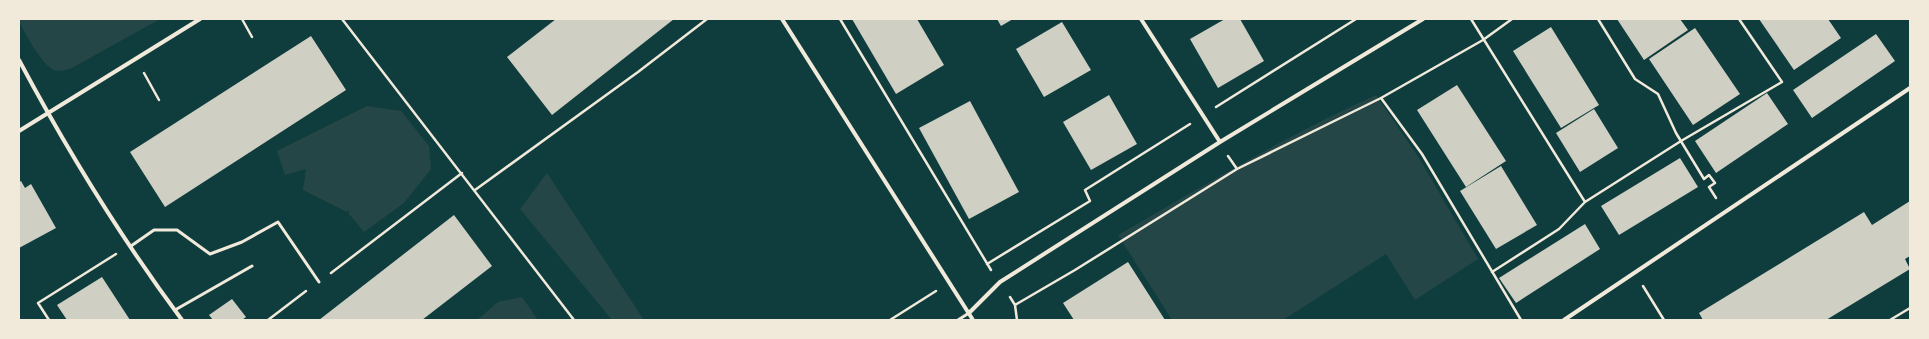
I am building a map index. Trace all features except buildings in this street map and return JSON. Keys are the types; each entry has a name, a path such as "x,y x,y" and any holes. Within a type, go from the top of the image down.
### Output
{"street":[{"path":"19,130 48,114 200,19"},
{"path":"782,19 948,283 973,320"},
{"path":"1141,19 1220,142"},
{"path":"969,313 1000,282 1220,142 1423,19"},
{"path":"19,60 48,114 131,246 182,320"},
{"path":"1564,320 1910,88"}],"lane":[{"path":"131,246 154,230 177,230 210,254 242,242 278,222 319,282"},
{"path":"175,310 252,266"},
{"path":"958,320 969,313"}],"path":[{"path":"242,19 252,37"},
{"path":"342,19 574,320"},
{"path":"475,190 638,72 707,19"},
{"path":"840,19 987,264 1015,305 1016,320"},
{"path":"987,264 1090,202 1085,190 1356,19"},
{"path":"1471,19 1585,202"},
{"path":"1015,305 1076,270 1237,169 1381,98 1483,40 1512,19"},
{"path":"1598,19 1636,79 1658,94 1681,141 1704,179 1710,175 1714,182 1709,187 1724,212"},
{"path":"1492,272 1559,229 1585,202 1681,141 1782,82 1739,19"},
{"path":"136,59 159,100"},
{"path":"1381,98 1422,154 1521,320"},
{"path":"1220,142 1237,169"},
{"path":"268,320 462,173"},
{"path":"49,320 38,303 131,246"},
{"path":"1634,272 1664,320"},
{"path":"890,320 948,283"},
{"path":"1890,320 1910,308"}],"shaded area":[{"path":"19,19 160,19 72,68 58,71 49,67 44,62 28,39"},
{"path":"1376,95 1419,158 1478,259 1415,300 1386,254 1283,320 1172,320 1118,235 1278,144 1343,110"},
{"path":"367,106 401,111 429,146 431,169 404,203 364,232 349,214 349,210 347,212 303,190 306,169 285,175 277,151"},
{"path":"547,173 644,320 612,320 520,209"},
{"path":"522,297 538,320 477,320 498,302"}]}
